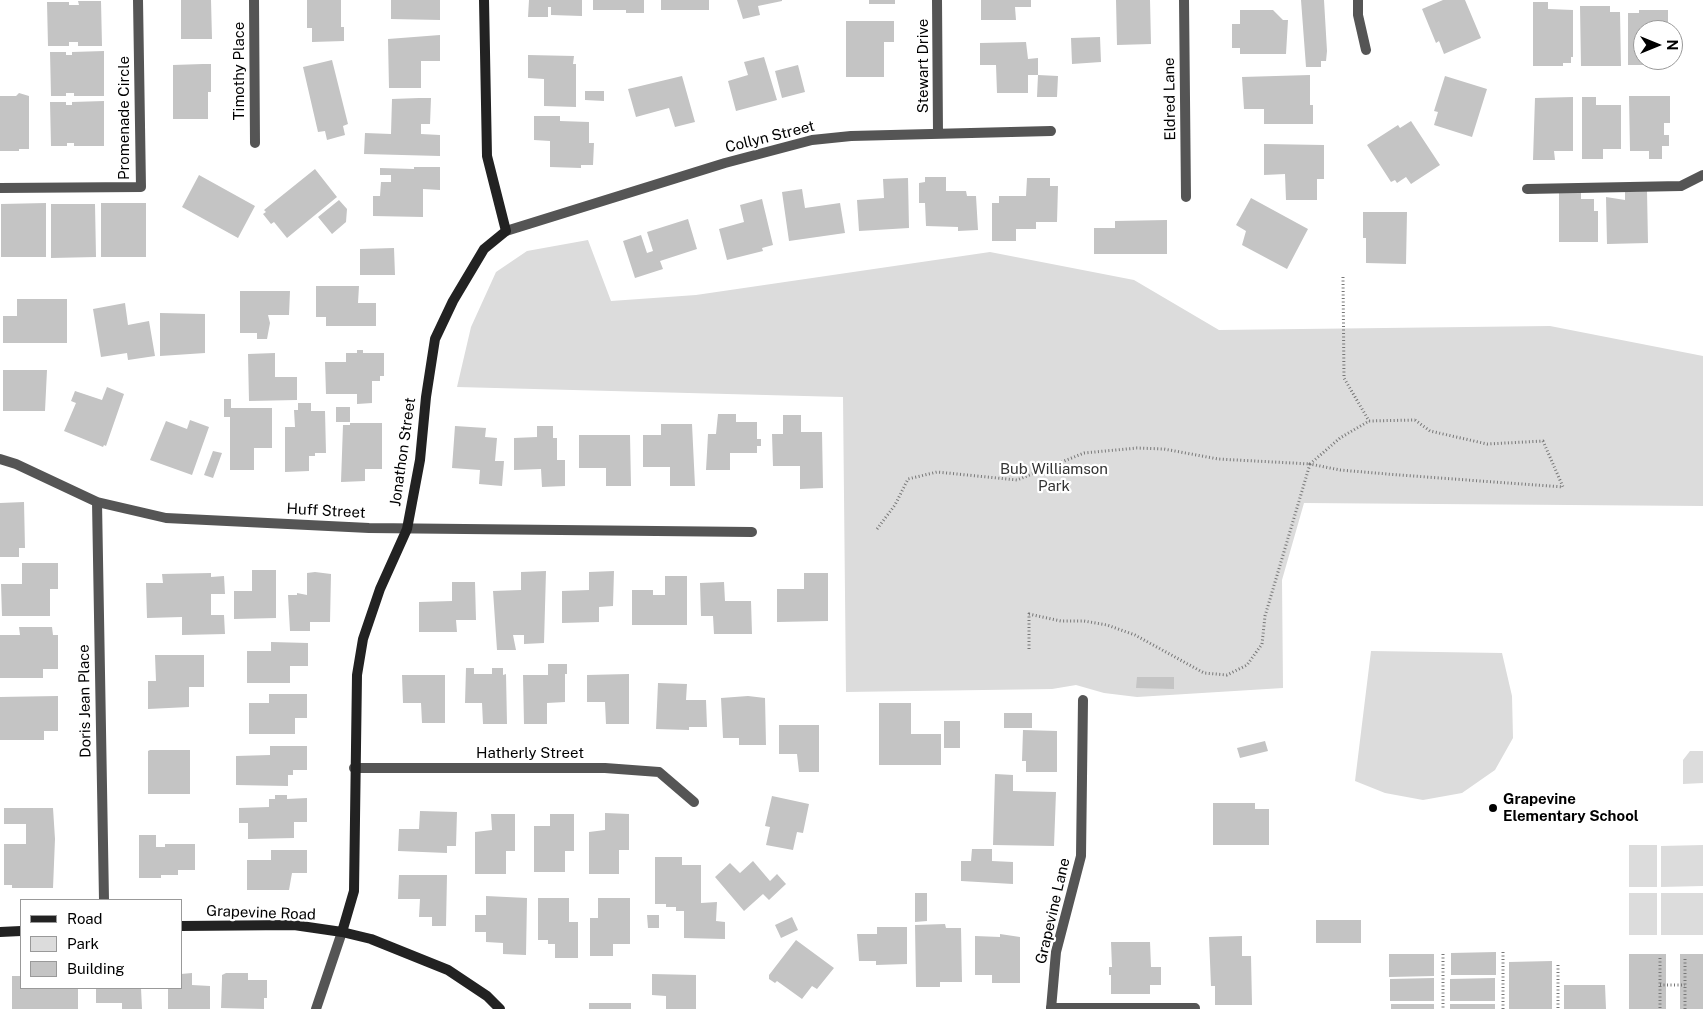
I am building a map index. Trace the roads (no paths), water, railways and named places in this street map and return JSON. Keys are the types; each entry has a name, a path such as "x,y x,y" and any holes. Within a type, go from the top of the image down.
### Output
{"street":[{"name":"Promenade Circle","path":"0,188 141,187 138,0"},
{"name":"Timothy Place","path":"254,0 255,143"},
{"path":"484,0 487,156 506,231"},
{"name":"Stewart Drive","path":"937,0 938,133"},
{"name":"Eldred Lane","path":"1184,0 1186,197"},
{"path":"1358,0 1358,15 1366,50"},
{"name":"Collyn Street","path":"506,231 725,163 812,140 850,136 1051,131"},
{"path":"1527,189 1681,186 1703,175"},
{"name":"Jonathon Street","path":"316,1009 354,891 354,768 357,675 363,640 380,589 407,529 420,460 426,397 435,339 453,301 484,249 506,231"},
{"name":"Huff Street","path":"0,459 97,502 166,518 407,529 752,532"},
{"name":"Doris Jean Place","path":"97,502 104,899"},
{"name":"Grapevine Lane","path":"1051,1009 1056,952 1082,856 1082,700"},
{"name":"Hatherly Street","path":"354,768 605,768 659,772 694,802"},
{"name":"Grapevine Road","path":"182,926 294,926 342,932 382,942 448,970 487,996 500,1009"},
{"path":"0,932 20,931"},
{"path":"1051,1009 1194,1008"}],"place":[{"name":"Grapevine Elementary School","path":"1493,808"}],"park label":[{"name":"Bub Williamson Park","path":"1054,478"}]}
